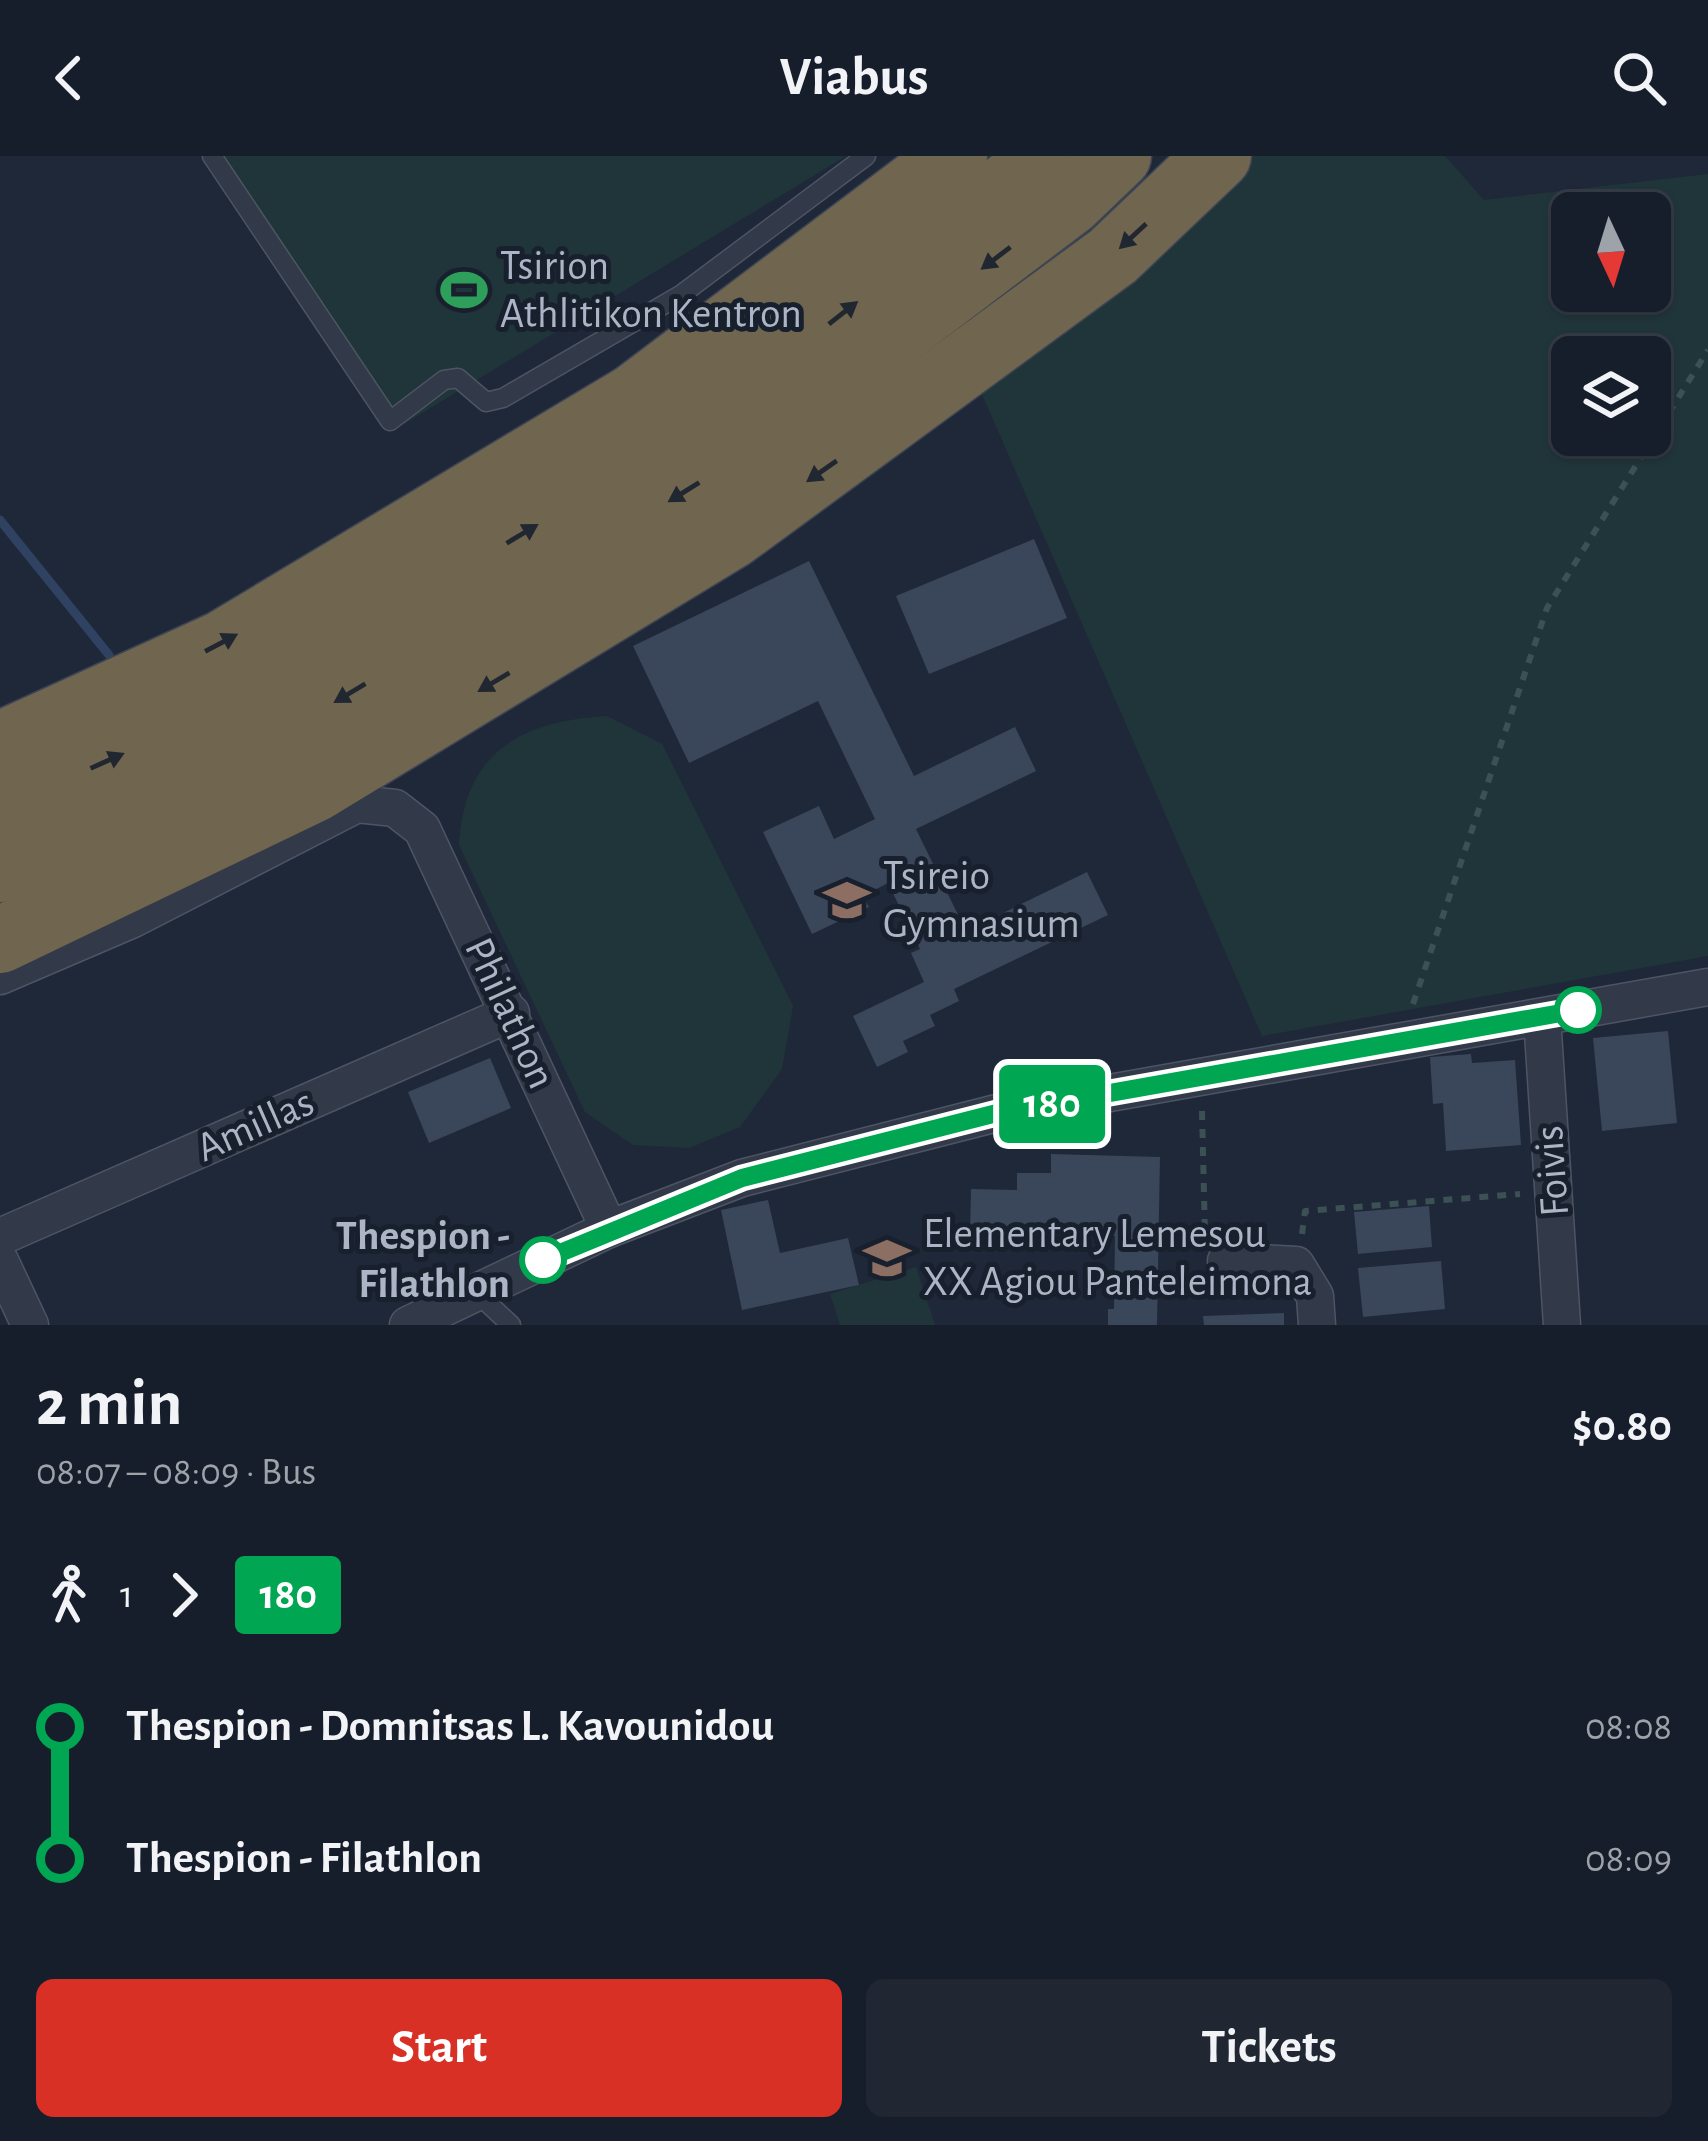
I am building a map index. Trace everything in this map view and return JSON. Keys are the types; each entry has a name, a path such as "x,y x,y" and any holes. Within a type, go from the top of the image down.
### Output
{"highway":[{"path":"0,745 222,644 634,397 954,156"},
{"path":"0,809 246,697 670,446 1046,156"},
{"path":"0,869 273,740 698,484 1070,202 1118,156"},
{"path":"0,940 314,790 732,535 1113,256 1218,156"}],"street":[{"name":"Philathon","path":"0,976 133,919 357,804 395,808 422,829 609,1228"},
{"path":"408,1325 609,1228 742,1178 997,1113 1708,987"},
{"name":"Amillas","path":"0,1237 511,1013"},
{"name":"Foivis","path":"1543,1017 1562,1325"},
{"path":"0,1261 29,1325"},
{"path":"1226,1262 1296,1265 1315,1296 1317,1325"}],"lane":[{"path":"212,156 390,421 444,380 458,378 485,402 503,398 682,293 866,156"},
{"path":"476,1292 511,1325"}],"path":[{"path":"1411,1013 1546,608 1708,350"},
{"path":"1201,1078 1205,1244 1210,1257 1226,1262"},
{"path":"1296,1265 1305,1211 1554,1192"}],"green space":[{"name":"Tsirion Athlitikon Kentron","path":"201,156 846,156 404,424"},
{"path":"1242,156 1445,156 1484,200 1551,192 1551,312 1671,312 1671,192 1553,192 1708,174 1708,956 1262,1036 981,392"},
{"path":"607,716 662,744 793,1006 782,1069 740,1127 689,1148 633,1145 585,1112 459,845 472,786 503,748 548,725"},
{"path":"916,1267 935,1325 840,1325 830,1294"}],"building":[{"path":"1034,539 1067,618 929,674 896,596"},
{"path":"809,561 914,776 1015,727 1036,771 916,829 966,931 1087,872 1108,915 954,989 959,1001 930,1015 935,1026 903,1041 908,1052 877,1067 853,1016 924,982 911,953 920,949 888,883 863,896 869,907 812,934 763,832 819,806 834,839 875,819 818,701 689,763 633,646"},
{"path":"1668,1031 1677,1123 1602,1131 1593,1038"},
{"path":"1471,1054 1472,1063 1515,1060 1521,1145 1446,1151 1443,1103 1433,1104 1430,1057"},
{"path":"490,1058 511,1108 429,1143 408,1092"},
{"path":"1051,1154 1160,1157 1157,1325 1108,1325 1108,1309 1114,1309 1115,1236 970,1233 971,1189 1017,1190 1017,1173 1051,1173"},
{"path":"768,1200 780,1253 848,1238 859,1285 742,1310 721,1210"},
{"path":"1429,1206 1432,1247 1358,1254 1354,1212"},
{"path":"1441,1261 1445,1309 1363,1317 1358,1268"},
{"path":"1284,1313 1284,1325 1204,1325 1203,1316"}],"waterway":[{"path":"0,520 109,655"}],"bus line":[{"name":"180","path":"543,1260 609,1228 742,1178 997,1113 1578,1010"}],"place":[{"name":"Tsirion Athlitikon Kentron","path":"464,290"},
{"name":"Tsireio Gymnasium","path":"847,900"},
{"name":"Elementary Lemesou XX Agiou Panteleimona","path":"887,1258"},
{"name":"Thespion - Filathlon","path":"543,1260"}]}
